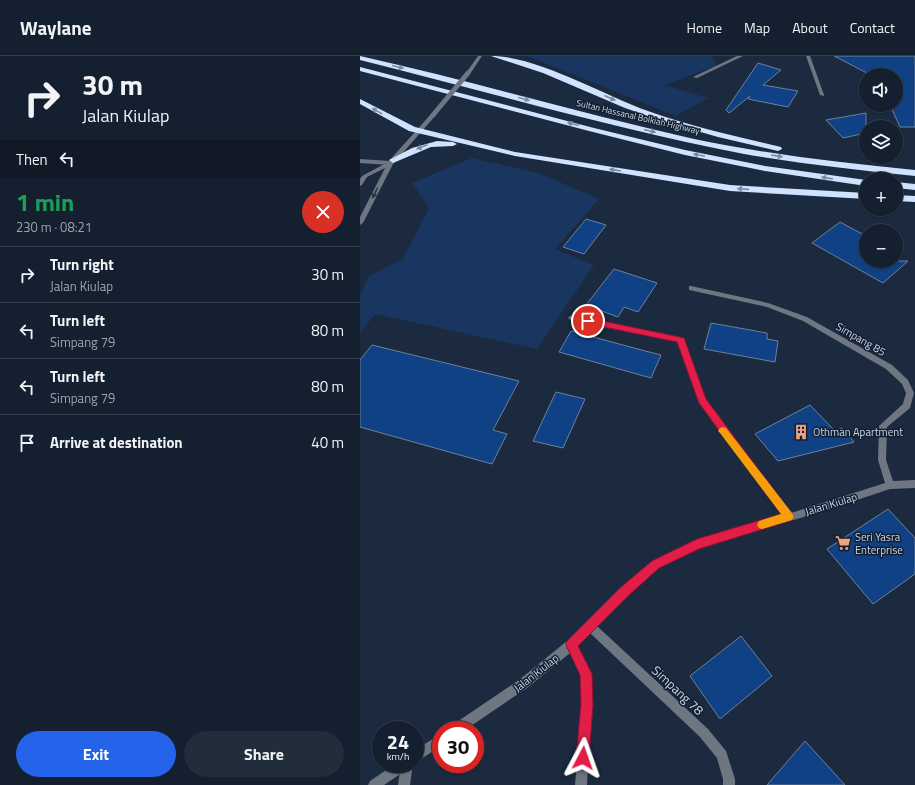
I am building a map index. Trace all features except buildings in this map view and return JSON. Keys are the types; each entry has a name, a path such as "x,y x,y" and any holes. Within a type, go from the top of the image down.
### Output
{"highway":[{"path":"494,56 534,66 629,106 674,122 735,140 794,152 915,172"},
{"name":"Sultan Hassanal Bolkiah Highway","path":"360,58 687,139 746,151 831,164 915,172"},
{"name":"Sultan Hassanal Bolkiah Highway","path":"360,69 677,150 793,173 859,182"},
{"path":"360,101 404,126 515,154"},
{"path":"392,161 419,148 438,143 446,143 730,188 859,196"},
{"path":"903,186 915,187"},
{"path":"903,198 915,199"}],"street":[{"path":"360,223 392,161 421,130 468,73 480,56"},
{"path":"725,56 727,62"},
{"path":"695,76 742,56"},
{"path":"808,56 822,95"},
{"path":"360,161 392,161"},
{"path":"360,184 365,176 392,161"},
{"name":"Simpang 85","path":"691,288 768,305 805,319 889,367 905,382 910,393 907,406 883,426 882,460 890,485"},
{"path":"572,318 681,340 702,400 728,437 789,517"},
{"name":"Jalan Kiulap","path":"468,721 523,684 572,645 624,592 656,565 697,544 890,485 915,484"},
{"name":"Simpang 78","path":"590,627 704,733 722,755 729,779 729,785"},
{"path":"572,645 586,674 587,704 581,785"},
{"path":"374,785 392,773"},
{"path":"404,785 405,773"}],"shaded area":[{"path":"527,56 713,56 716,66 664,85 708,98 676,116"},
{"path":"472,158 541,174 599,199 555,249 594,265 537,349 375,314 360,333 360,295 369,276 403,259 429,208 412,183"}],"slow traffic":[{"path":"723,431 789,517 762,525"}],"place":[{"name":"Othman Apartment","path":"801,432"},
{"name":"Seri Yasra Enterprise","path":"843,543"}],"route":[{"path":"583,758 587,704 586,674 572,645 624,592 656,565 697,544 789,517 702,400 681,340 588,321"}]}
